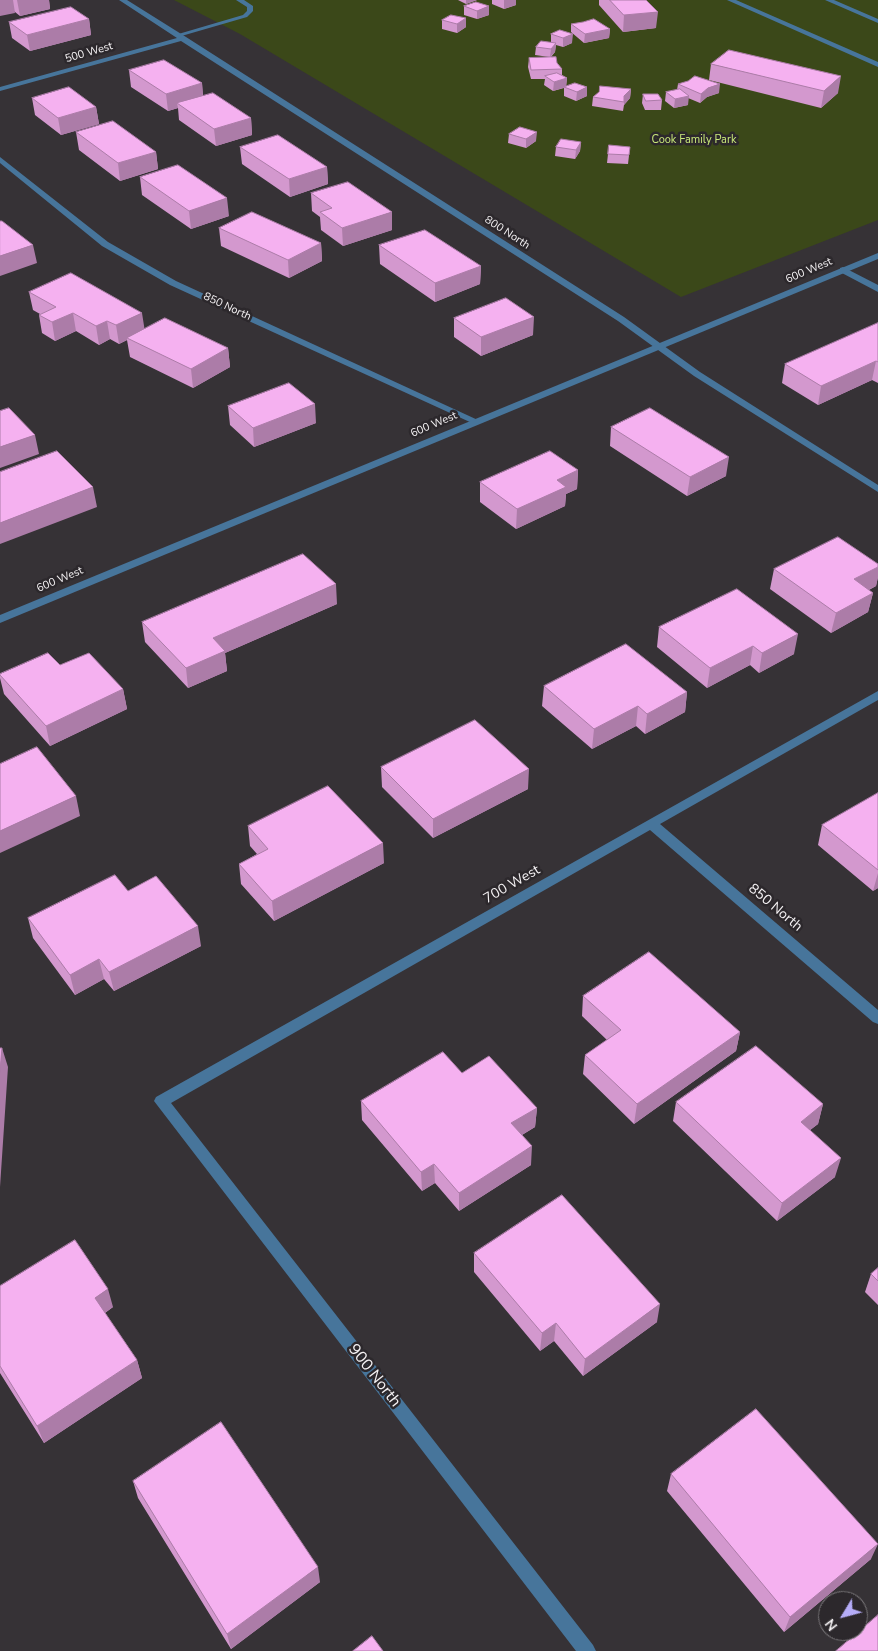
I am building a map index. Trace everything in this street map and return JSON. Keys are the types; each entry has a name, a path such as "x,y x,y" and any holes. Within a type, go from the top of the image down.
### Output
{"street":[{"name":"800 North","path":"122,0 621,319 697,374 878,489"},
{"name":"500 West","path":"0,89 245,16 250,11 250,6 239,0"},
{"path":"730,0 878,65"},
{"path":"828,0 878,21"},
{"name":"850 North","path":"0,159 105,244 173,282 475,421"},
{"name":"600 West","path":"0,619 878,256"},
{"path":"843,270 878,289"},
{"name":"700 West","path":"161,1101 878,695"},
{"name":"850 North","path":"651,824 878,1018"},
{"name":"900 North","path":"161,1101 586,1651"}],"green space":[{"name":"Cook Family Park","path":"174,0 878,0 878,220 681,297 240,34"}],"building":[{"path":"610,0 646,0 658,12 624,15"},
{"path":"476,2 489,6 477,11 464,6"},
{"path":"71,7 89,19 27,35 9,22"},
{"path":"451,15 466,18 457,24 442,20"},
{"path":"594,19 610,29 585,34 571,24 583,22"},
{"path":"560,30 573,34 563,38 551,34"},
{"path":"541,41 556,43 551,49 536,47"},
{"path":"729,50 841,76 824,91 711,64"},
{"path":"556,57 557,63 562,69 531,70 529,58"},
{"path":"164,60 202,83 166,94 129,70"},
{"path":"557,73 567,78 554,82 545,76"},
{"path":"695,76 720,84 708,88 701,94 678,84 688,81"},
{"path":"575,83 587,87 577,92 564,87"},
{"path":"600,86 631,89 624,96 624,102 593,97 599,92"},
{"path":"69,87 96,107 58,118 32,98"},
{"path":"680,89 689,96 675,99 666,92"},
{"path":"213,93 251,118 214,129 177,103"},
{"path":"643,94 658,94 662,100 646,101"},
{"path":"113,121 156,152 118,163 76,132"},
{"path":"520,127 537,132 526,139 509,134"},
{"path":"278,135 327,167 289,179 240,147"},
{"path":"561,139 581,142 576,150 556,147"},
{"path":"609,145 630,147 629,155 608,154"},
{"path":"178,165 227,198 189,211 140,177"},
{"path":"348,182 392,212 342,228 320,212 332,208 311,193"},
{"path":"252,212 321,243 288,260 219,228"},
{"path":"0,221 2,221 33,245 0,256"},
{"path":"425,230 481,266 435,283 379,245"},
{"path":"71,273 142,313 116,325 107,321 96,326 73,313 52,322 39,315 56,307 29,292"},
{"path":"506,298 534,317 481,337 454,318"},
{"path":"165,318 228,348 191,369 127,338"},
{"path":"878,323 878,362 876,361 821,386 785,364"},
{"path":"289,383 315,404 253,428 228,406"},
{"path":"9,408 35,435 0,447 0,411"},
{"path":"650,408 729,457 690,477 611,427"},
{"path":"57,451 93,487 0,523 0,472"},
{"path":"550,451 578,470 557,480 566,487 517,509 480,482"},
{"path":"838,537 878,564 878,567 854,579 873,593 836,613 774,569"},
{"path":"303,554 336,584 213,638 225,651 186,668 142,622"},
{"path":"737,589 798,634 762,653 753,646 710,668 659,627"},
{"path":"626,644 687,692 647,714 638,706 594,729 544,686"},
{"path":"48,653 60,665 89,653 123,689 46,726 0,674"},
{"path":"475,720 529,769 433,819 381,767"},
{"path":"37,747 76,796 0,831 0,764"},
{"path":"328,786 383,843 272,901 239,864 268,849 248,826"},
{"path":"878,793 878,870 822,825"},
{"path":"115,875 128,891 156,876 198,926 109,972 99,959 70,975 28,918"},
{"path":"649,952 740,1032 637,1104 585,1055 621,1030 583,996"},
{"path":"756,1046 823,1104 801,1122 841,1158 782,1203 676,1102"},
{"path":"0,1048 2,1048 0,1072"},
{"path":"443,1052 462,1073 489,1056 537,1108 511,1123 532,1146 459,1193 434,1164 421,1172 361,1101"},
{"path":"562,1195 660,1304 585,1359 556,1323 542,1333 474,1253"},
{"path":"75,1240 108,1289 95,1298 137,1360 37,1426 0,1366 0,1286"},
{"path":"878,1268 878,1281 871,1274"},
{"path":"756,1409 878,1544 821,1591 818,1591 818,1594 790,1617 671,1474"},
{"path":"221,1422 318,1567 227,1634 133,1481"},
{"path":"878,1615 878,1651 836,1651 848,1641 868,1641 868,1624"},
{"path":"372,1636 383,1651 353,1651"}]}
